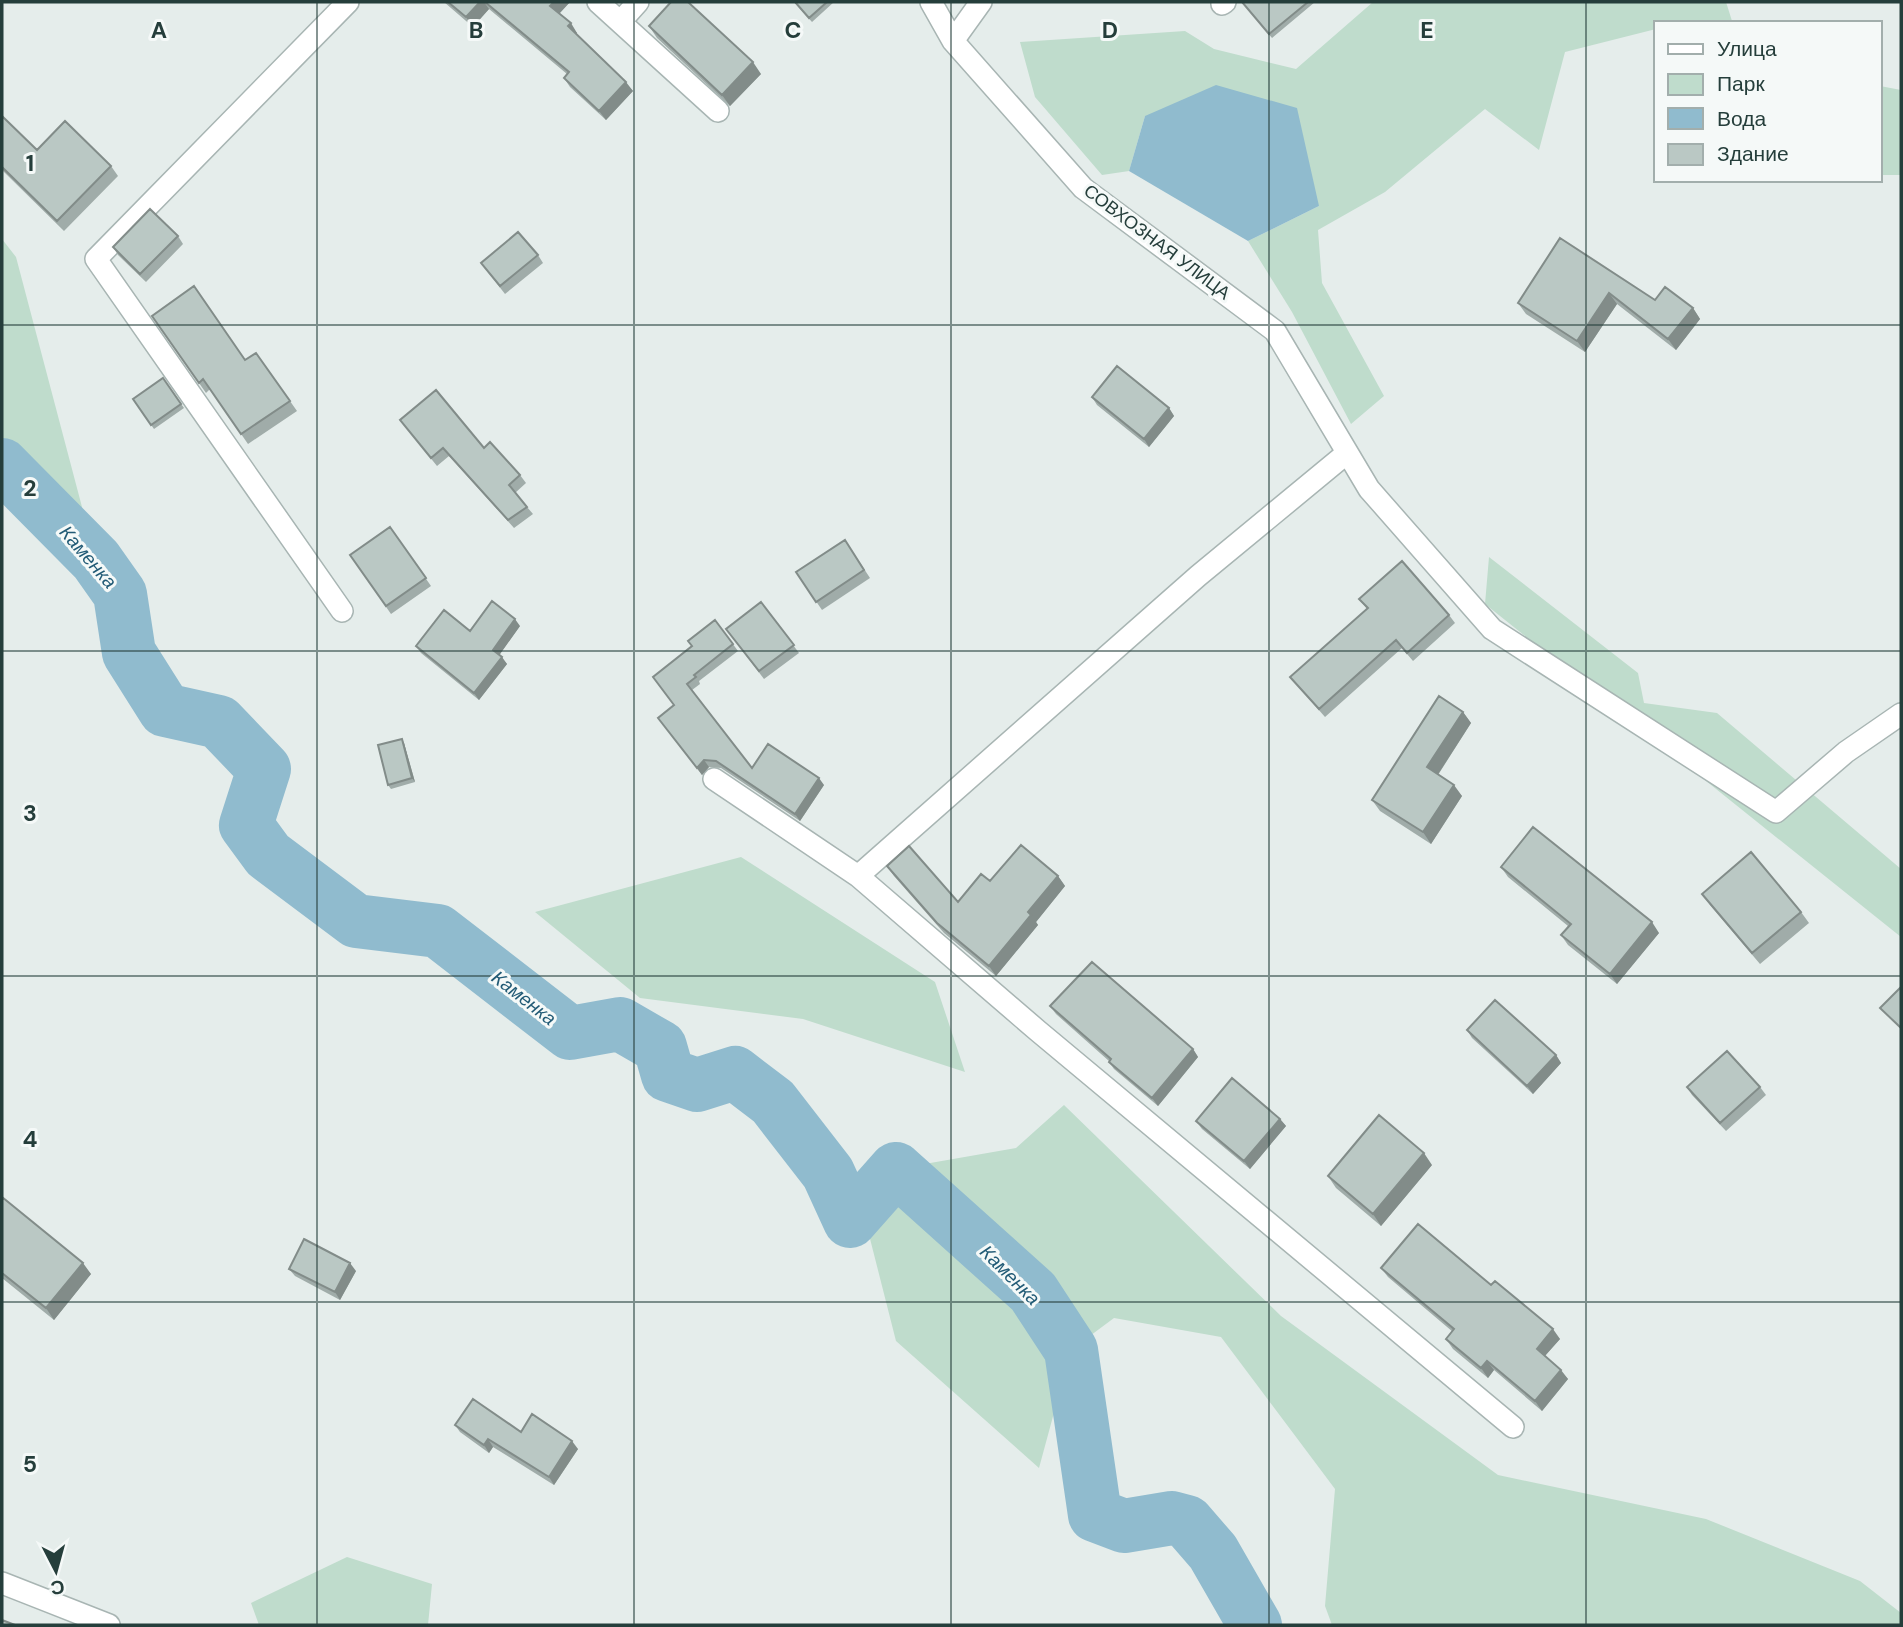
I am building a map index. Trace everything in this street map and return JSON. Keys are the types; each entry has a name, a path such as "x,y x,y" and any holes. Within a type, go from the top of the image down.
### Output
{"street":[{"path":"342,611 96,259 348,2"},
{"path":"598,2 718,111"},
{"path":"621,21 638,2"},
{"name":"СОВХОЗНАЯ УЛИЦА","path":"931,2 953,41 1083,188 1276,331 1368,489 1492,629 1776,812 1846,752 1901,714"},
{"path":"953,41 981,2"},
{"path":"858,876 1198,576 1347,453"},
{"path":"714,779 858,876 1038,1031 1514,1427"},
{"path":"2,1583 109,1625"}],"green space":[{"path":"1373,2 1726,2 1732,21 1654,21 1654,30 1565,52 1539,150 1485,109 1385,192 1318,230 1322,283 1384,396 1351,424 1292,312 1248,241 1319,206 1145,116 1129,171 1102,175 1035,97 1020,42 1185,31 1214,49 1296,69"},
{"path":"1882,86 1901,90 1901,175 1882,175"},
{"path":"2,239 16,257 96,560 2,465"},
{"path":"1489,557 1638,673 1644,703 1717,713 1901,869 1901,937 1485,604"},
{"path":"741,857 935,982 965,1072 803,1019 640,998 535,912"},
{"path":"1064,1105 1281,1316 1498,1475 1706,1519 1860,1581 1901,1613 1901,1625 1332,1625 1325,1606 1335,1489 1221,1337 1114,1318 1071,1350 1039,1468 896,1341 865,1219 896,1169 1016,1148"},
{"path":"347,1557 432,1584 428,1625 259,1625 251,1603"}],"water":[{"path":"1216,85 1297,108 1319,206 1248,241 1129,171 1145,116"}],"building":[{"path":"448,2 480,2 466,17"},
{"path":"485,2 554,2 550,6 571,23 568,26 626,82 599,111 564,78 569,72"},
{"path":"671,2 688,2 753,62 722,95 649,26"},
{"path":"795,2 827,2 809,18"},
{"path":"1242,2 1308,2 1269,34"},
{"path":"2,116 37,150 65,121 111,166 57,221 2,167"},
{"path":"150,209 178,236 140,274 113,247"},
{"path":"518,232 538,255 500,286 481,263"},
{"path":"1560,238 1655,300 1665,287 1693,308 1668,339 1609,293 1577,341 1518,303"},
{"path":"194,286 245,360 256,353 290,401 241,434 203,379 199,383 152,316"},
{"path":"1117,366 1169,408 1144,439 1092,397"},
{"path":"163,378 181,404 151,425 133,399"},
{"path":"436,390 484,448 490,442 520,475 509,485 527,507 508,520 443,448 431,458 400,420"},
{"path":"390,527 426,578 386,606 350,555"},
{"path":"845,540 864,570 816,602 796,572"},
{"path":"1402,561 1449,615 1407,653 1396,640 1319,709 1290,677 1368,608 1359,599"},
{"path":"492,601 515,619 493,650 502,657 474,693 416,646 444,610 470,631"},
{"path":"761,602 794,645 759,671 726,629"},
{"path":"715,620 733,644 694,675 696,677 687,684 752,768 768,744 819,778 795,814 716,761 704,760 697,768 658,718 674,705 653,677 692,646 688,641"},
{"path":"1439,696 1463,712 1427,767 1454,785 1423,832 1372,800"},
{"path":"402,739 412,778 388,785 378,745"},
{"path":"1533,827 1652,922 1610,974 1561,935 1571,924 1501,867"},
{"path":"1021,845 1058,876 1028,912 1031,915 989,966 937,923 887,866 909,846 958,902 981,874 990,881"},
{"path":"1751,852 1801,912 1752,953 1702,894"},
{"path":"1092,962 1193,1049 1152,1098 1050,1006"},
{"path":"1901,987 1901,1026 1900,1027 1880,1008"},
{"path":"1495,1000 1556,1055 1527,1086 1467,1030"},
{"path":"1727,1051 1760,1087 1720,1123 1687,1087"},
{"path":"1232,1078 1280,1119 1244,1161 1196,1121"},
{"path":"1379,1115 1424,1153 1373,1214 1328,1176"},
{"path":"2,1197 83,1263 46,1308 2,1273"},
{"path":"1418,1224 1491,1285 1495,1281 1553,1329 1537,1349 1561,1370 1535,1401 1487,1361 1481,1368 1446,1339 1454,1329 1381,1268"},
{"path":"304,1239 350,1263 335,1292 289,1269"},
{"path":"473,1399 521,1432 532,1414 572,1441 549,1477 488,1439 484,1445 455,1425"},
{"path":"2,1620 15,1625 2,1625"}],"waterway":[{"name":"Каменка","path":"2,465 96,560 120,594 129,653 165,710 219,722 264,769 246,825 268,855 356,921 438,931 570,1033 620,1024 660,1047 668,1075 697,1085 735,1073 773,1102 828,1173 850,1221 896,1169 1033,1292 1071,1350 1095,1515 1124,1526 1172,1518 1187,1522 1213,1552 1255,1625"}]}
